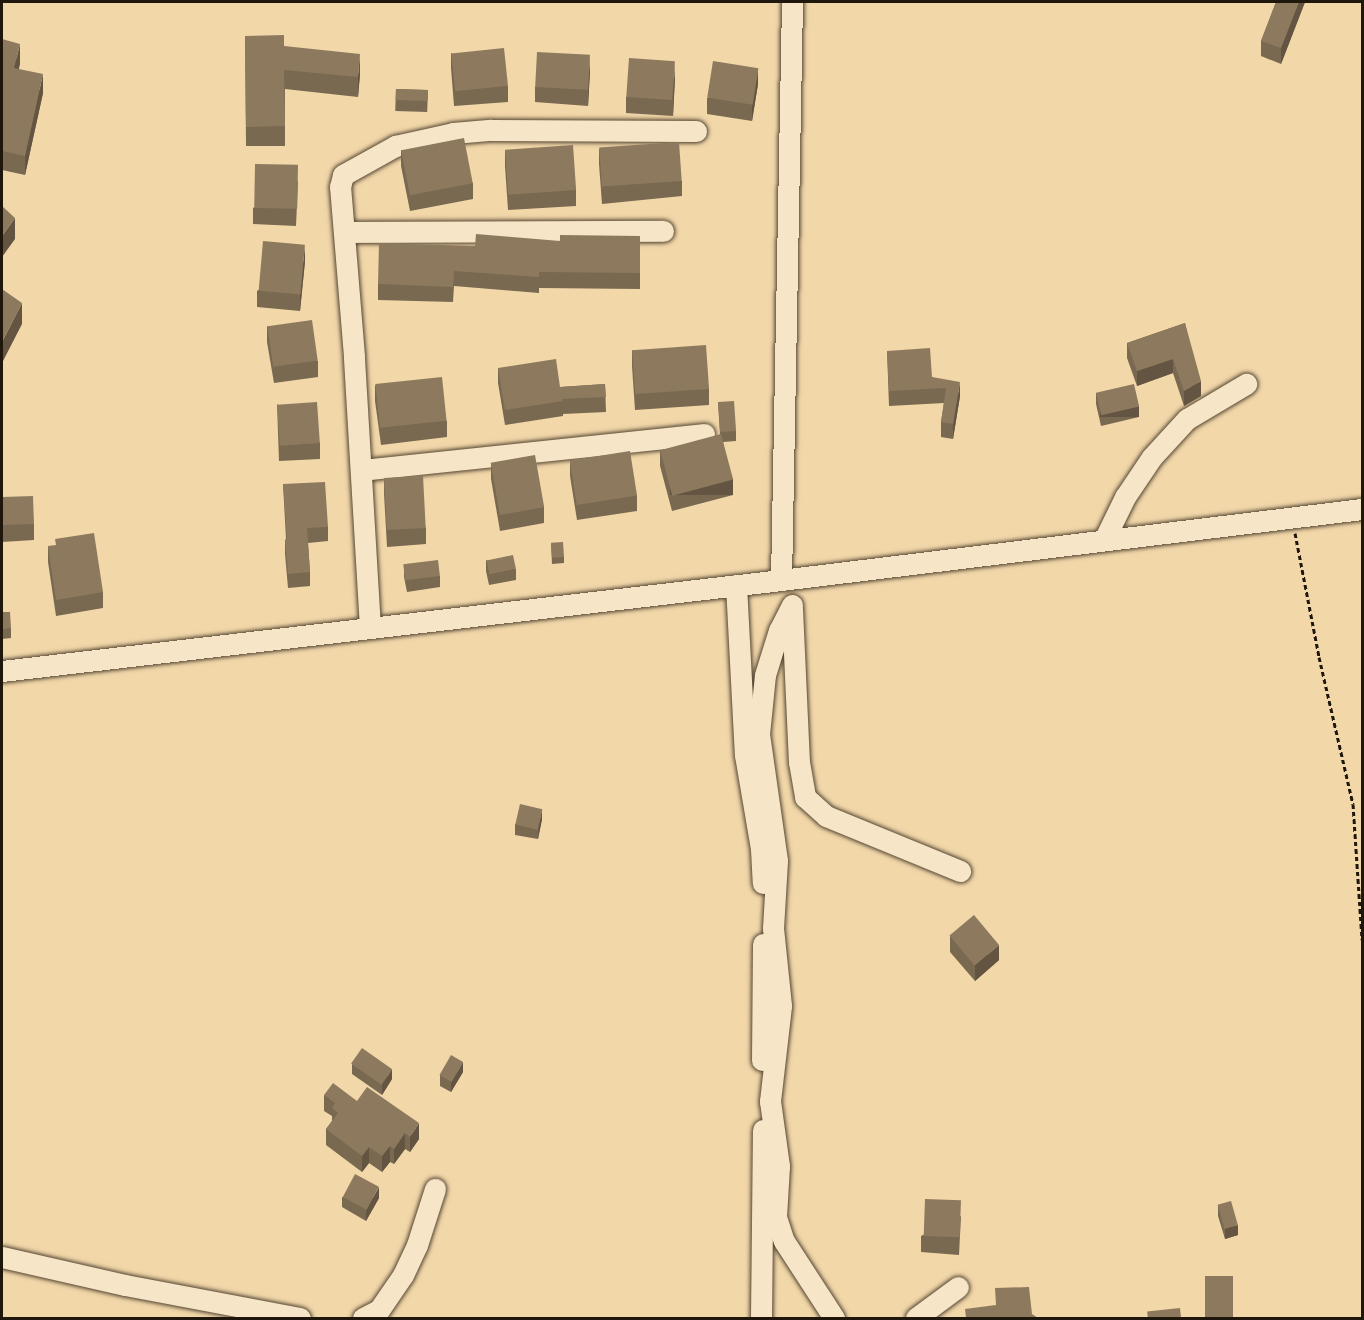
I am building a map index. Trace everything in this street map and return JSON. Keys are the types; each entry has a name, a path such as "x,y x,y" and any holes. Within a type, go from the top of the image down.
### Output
{"street":[{"path":"792,2 786,580 792,605 799,762 805,797 826,816 960,871"},
{"path":"370,628 340,187 343,175 395,146 409,141 491,130 696,131"},
{"path":"344,232 663,231"},
{"path":"1104,540 1125,497 1152,457 1187,420 1246,384"},
{"path":"361,470 704,434"},
{"path":"2,671 786,580 1362,509"},
{"path":"736,585 745,754 763,860 761,1318"},
{"path":"792,605 779,630 767,668 759,734 777,861 773,928 781,1006 770,1101 779,1166 776,1217 784,1241 834,1318"},
{"path":"363,1318 379,1310 398,1284 417,1245 435,1190"},
{"path":"2,1257 136,1287 300,1318"},
{"path":"916,1318 958,1287"}],"path":[{"path":"1292,517 1318,657 1353,804 1362,940"}],"building":[{"path":"1276,2 1299,2 1281,48 1261,41"},
{"path":"284,35 284,46 360,54 358,77 284,70 285,126 246,127 245,36"},
{"path":"2,39 20,44 14,68 43,74 25,156 2,151"},
{"path":"504,48 508,86 455,91 451,54"},
{"path":"537,52 590,55 588,90 535,87"},
{"path":"629,58 675,61 672,100 626,97"},
{"path":"713,61 758,68 753,105 707,98"},
{"path":"396,89 428,90 428,101 396,100"},
{"path":"464,138 473,183 410,195 401,150"},
{"path":"679,142 682,181 602,186 599,148"},
{"path":"573,145 576,190 508,195 505,150"},
{"path":"255,164 298,165 297,209 254,208"},
{"path":"2,206 15,218 2,236"},
{"path":"476,234 560,241 560,235 640,236 640,273 539,272 539,277 454,271 453,287 378,284 379,243 475,246"},
{"path":"263,241 305,245 300,294 259,291"},
{"path":"2,289 22,303 2,342"},
{"path":"312,320 318,361 273,367 267,326"},
{"path":"1185,323 1201,381 1184,391 1173,359 1137,371 1127,343"},
{"path":"706,345 709,389 635,394 632,350"},
{"path":"930,348 932,377 960,382 953,424 941,422 946,388 889,391 887,351"},
{"path":"556,359 560,387 605,384 606,397 562,399 563,401 505,410 498,368"},
{"path":"442,377 447,421 380,428 375,384"},
{"path":"1134,384 1139,406 1101,415 1096,393"},
{"path":"734,401 736,431 720,432 718,402"},
{"path":"317,402 320,443 280,446 277,405"},
{"path":"721,434 733,479 672,496 660,450"},
{"path":"630,451 637,495 577,505 570,461"},
{"path":"535,455 544,507 500,515 491,463"},
{"path":"423,476 426,528 387,530 384,478"},
{"path":"325,482 328,527 307,528 310,572 288,574 283,484"},
{"path":"33,496 34,524 3,525 2,497"},
{"path":"94,533 103,592 56,600 48,546 56,545 55,539"},
{"path":"563,542 564,557 552,558 551,543"},
{"path":"513,555 516,569 490,574 487,561"},
{"path":"438,560 440,576 405,580 403,564"},
{"path":"2,612 10,612 11,628 2,629"},
{"path":"520,804 542,809 538,830 515,824"},
{"path":"974,915 999,945 975,965 949,936"},
{"path":"362,1048 392,1069 381,1085 351,1064"},
{"path":"451,1055 463,1062 452,1082 439,1075"},
{"path":"333,1083 357,1101 367,1087 419,1123 410,1137 405,1133 394,1149 390,1146 382,1156 369,1147 362,1156 326,1129 338,1113 332,1108 335,1103 324,1095"},
{"path":"355,1174 379,1187 367,1210 343,1197"},
{"path":"925,1199 961,1200 960,1237 924,1236"},
{"path":"1231,1201 1238,1225 1224,1229 1218,1205"},
{"path":"1205,1276 1233,1276 1233,1318 1205,1318"},
{"path":"1029,1287 1032,1314 1038,1318 966,1318 965,1309 996,1305 995,1288"},
{"path":"1180,1308 1181,1318 1148,1318 1147,1311"}]}
